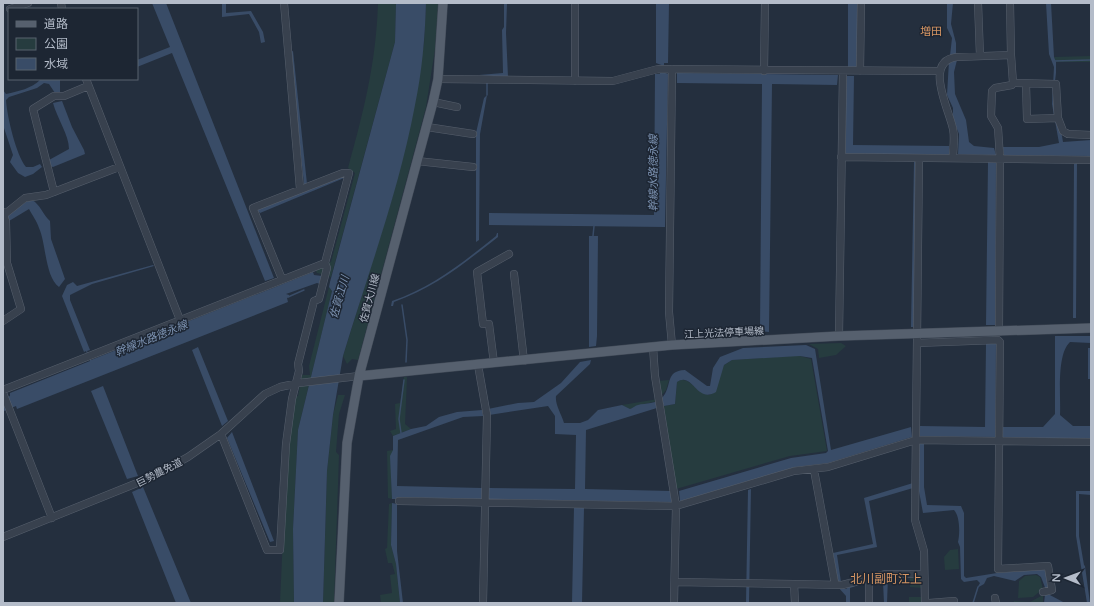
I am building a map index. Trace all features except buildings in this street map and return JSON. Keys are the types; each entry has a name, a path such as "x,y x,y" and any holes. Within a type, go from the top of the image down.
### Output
{"main road":[{"name":"佐賀大川線","path":"339,603 347,443 359,376 433,102 438,79 443,3"},
{"name":"江上光法停車場線","path":"359,376 494,364 672,345 839,336 917,338 999,332 1091,328"}],"street":[{"path":"13,8 28,3"},
{"path":"284,3 300,189"},
{"path":"574,81 576,3"},
{"path":"764,71 765,3"},
{"path":"860,71 861,3"},
{"path":"978,3 980,56"},
{"path":"1010,3 1013,83"},
{"path":"953,152 954,132 939,83 940,71 949,58 1011,54"},
{"path":"438,79 613,81 665,69 764,71 940,71"},
{"path":"665,69 669,312 672,345"},
{"path":"839,336 843,71"},
{"path":"54,192 33,109 54,96 64,96 87,83 180,320"},
{"path":"999,332 1000,158 998,128 991,116 992,91 995,88 1012,85 1013,83 1054,84 1055,118 1065,133 1091,135"},
{"path":"1026,84 1027,119 1055,118"},
{"path":"433,102 457,107"},
{"path":"427,127 473,134"},
{"path":"841,157 919,158 953,152 1000,158 1091,160"},
{"path":"919,158 915,520 924,551 923,574 925,603"},
{"path":"417,161 473,167"},
{"path":"3,321 21,309 7,263 4,213 25,198 46,196 119,167"},
{"path":"221,434 267,550 280,550 286,444 299,371 298,364 314,301 319,299 323,285 327,268 325,263 349,173 343,173 253,208 282,279"},
{"path":"494,364 489,324 483,324 477,272 509,254"},
{"path":"52,518 4,394 89,356 325,263"},
{"path":"514,274 524,360"},
{"path":"917,338 998,340 1000,342 998,569 1048,566 1052,590 1046,591"},
{"path":"653,347 655,376 661,403 675,500 674,603"},
{"path":"478,365 487,416 483,603"},
{"name":"巨勢農免道","path":"3,538 152,477 188,457 221,434 265,394 280,387 297,383 359,376"},
{"path":"399,501 485,497 579,504 675,500 794,471 814,470 916,434 999,435 1091,442"},
{"path":"814,470 838,585"},
{"path":"675,582 838,585 869,581 886,574 923,574"},
{"path":"869,581 869,603"},
{"path":"794,584 795,603"},
{"path":"929,603 954,601"}],"green space":[{"path":"378,3 396,3 395,42 331,277 317,273 315,269 331,262 355,173 348,168 372,66"},
{"path":"426,3 438,3 438,6 435,49 426,107 358,360 352,359 347,364 343,356 392,198 424,44"},
{"path":"1091,56 1091,62 1056,62 1054,57"},
{"path":"329,287 332,291 298,430 293,529 294,603 280,603 287,445 294,397 298,396 302,375 310,375 309,366"},
{"path":"841,343 846,346 836,355 819,358 818,349 809,344"},
{"path":"800,356 811,359 827,451 790,456 676,489 664,406 675,404 677,382 681,380 689,382 705,394 710,395 724,365 732,360"},
{"path":"404,377 407,377 405,424 411,429 393,436 390,431 396,429 395,404 400,403"},
{"path":"669,380 666,390 661,396 658,381"},
{"path":"338,395 345,395 339,414 336,452 339,455 334,603 323,603 327,471 333,415"},
{"path":"658,399 659,401 630,409 622,405"},
{"path":"393,450 391,466 392,499 388,498 387,451"},
{"path":"392,503 391,545 396,564 400,603 381,603 380,595 392,593 390,575 395,574 392,563 388,563 385,549 387,548 389,504"},
{"path":"958,549 959,569 945,570 944,557 950,550"},
{"path":"921,575 922,588 910,587 910,576"},
{"path":"1036,575 1040,577 1043,589 1033,597 1018,598 1019,581 1025,576"},
{"path":"1043,595 1043,603 1014,603 1014,601 1030,602"},
{"path":"909,597 922,597 922,603 909,603"}],"water":[{"path":"152,3 166,3 274,278 265,281 172,53 138,67 138,60 170,47"},
{"path":"222,3 226,3 226,13 251,11 263,32 265,42 261,43 259,32 249,14 222,17"},
{"name":"佐賀江川","path":"396,3 426,3 420,80 401,169 343,356 333,415 327,471 323,603 294,603 293,529 298,430 332,291 329,287 330,282 395,42"},
{"path":"504,3 507,3 506,33 508,77 479,75 503,73 502,30 504,27"},
{"path":"656,3 669,3 668,63 664,63 664,66 656,63"},
{"path":"848,3 858,3 857,68 848,68"},
{"path":"947,3 953,3 951,24 956,43 956,54 950,56 952,38 947,28"},
{"path":"1046,3 1051,3 1054,57 1056,62 1054,89 1063,142 1091,140 1091,156 1004,155 1003,147 1039,147 1059,143 1052,104 1054,67 1049,54"},
{"path":"293,51 307,184 304,184 290,52"},
{"path":"957,60 954,72 955,94 966,120 969,142 974,146 994,148 996,155 958,154 959,134 953,119 953,108 947,95 949,61"},
{"path":"660,71 668,74 665,227 489,225 489,213 654,215 655,74 660,74"},
{"path":"677,73 838,75 837,85 772,84 769,332 760,331 762,84 677,83"},
{"path":"846,76 854,76 853,145 949,146 949,155 843,155"},
{"path":"40,80 60,80 60,92 55,93 49,84 44,83 37,88 9,97 6,100 8,116 22,161 26,167 33,167 40,164 42,167 33,174 25,177 18,173 10,162 13,155 3,125 3,90 6,94 20,91"},
{"path":"487,95 480,134 479,240 476,242 476,133 484,98"},
{"path":"62,101 85,154 53,167 50,166 49,160 69,149 65,132 53,103"},
{"path":"914,162 916,162 915,327 911,327"},
{"path":"988,162 996,163 995,325 986,325"},
{"path":"1077,163 1076,318 1073,318 1074,164"},
{"path":"343,176 344,178 260,213 258,211 258,209"},
{"path":"32,200 50,221 51,239 65,279 59,287 51,276 41,234 29,209 9,221 7,218 8,214 26,202"},
{"path":"497,233 498,237 449,274 423,289 394,302 393,306 391,306 392,301 421,289 447,273 496,236"},
{"path":"589,236 598,236 597,336 596,346 589,347"},
{"path":"153,265 154,266 92,284 70,295 70,300 90,350 87,351 91,360 313,272 314,275 322,276 320,284 317,283 286,294 289,295 287,298 288,302 17,409 16,406 4,411 3,414 3,399 10,396 10,393 90,361 86,351 84,352 62,296 67,285 73,282 77,286"},
{"path":"1055,336 1091,336 1091,343 1070,342 1066,348 1063,356 1060,377 1060,415 1073,426 1091,426 1091,439 1003,437 1003,427 1043,427 1055,414"},
{"path":"986,344 996,344 995,437 920,436 920,426 985,427"},
{"path":"806,345 815,349 831,450 911,427 912,437 828,463 795,467 749,483 680,501 679,491 791,458 826,453 828,451 812,358 800,356 732,360 724,365 716,392 709,395 704,394 691,383 682,380 677,382 675,404 664,406 663,404 660,407 586,430 585,489 671,491 671,502 489,499 489,488 575,489 576,435 555,434 555,416 548,406 489,415 488,409 518,403 534,402 561,383 580,362 591,360 590,364 556,396 557,406 564,423 580,423 588,420 598,410 622,405 630,409 637,405 660,400 667,389 671,376 678,371 685,370 707,386 710,386 713,368 720,357 743,348"},
{"path":"198,347 228,421 222,426 192,350"},
{"path":"1088,348 1091,348 1091,379 1088,379"},
{"path":"103,386 138,476 127,479 91,391"},
{"path":"482,410 483,416 463,417 398,440 397,486 482,488 482,499 398,497 398,499 392,499 390,456 393,450 393,436 411,429 426,426 439,417 457,412"},
{"path":"232,432 274,541 270,542 227,438"},
{"path":"919,444 924,444 924,487 927,505 961,506 964,513 964,576 966,578 997,573 1042,569 1046,571 1049,586 1046,590 1041,577 1037,574 1024,575 1015,581 994,576 987,578 984,584 977,588 980,583 977,580 964,582 961,579 960,547 958,542 959,525 956,513 954,510 923,513 918,486"},
{"path":"913,483 913,488 869,501 877,547 837,555 841,582 838,582 833,553 873,544 864,498"},
{"path":"143,487 191,603 176,603 132,492"},
{"path":"751,489 749,603 746,603 748,490"},
{"path":"1076,491 1091,491 1091,495 1079,494 1079,536 1090,603 1087,603 1076,536"},
{"path":"392,503 397,504 397,551 403,603 400,603 396,564 391,545"},
{"path":"574,507 584,508 582,603 572,603"},
{"path":"888,577 887,603 884,603 883,582 882,580 873,581 873,579"},
{"path":"868,582 850,588 850,603 846,603 846,596 838,587 846,589 851,585"},
{"path":"1048,594 1065,603 1044,603 1045,595"}],"waterway":[{"path":"1054,61 1091,60"},
{"path":"487,83 487,95"},
{"path":"593,236 594,226"},
{"name":"幹線水路徳永線","path":"288,297 304,290"},
{"path":"402,305 407,340 406,362"},
{"path":"401,433 399,419 404,380"},
{"path":"973,603 978,587"}],"district":[{"name":"増田","path":"931,31"},
{"name":"北川副町江上","path":"886,579"}]}
